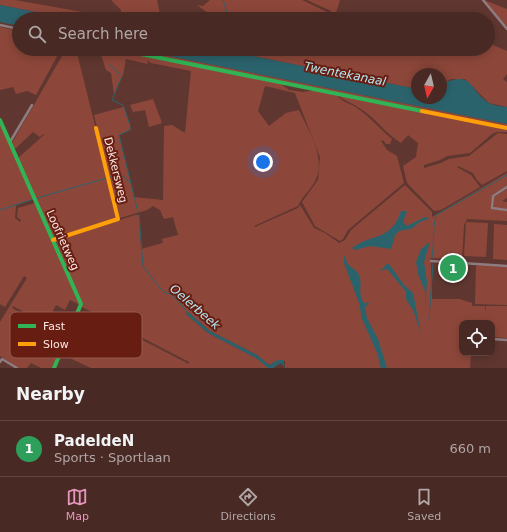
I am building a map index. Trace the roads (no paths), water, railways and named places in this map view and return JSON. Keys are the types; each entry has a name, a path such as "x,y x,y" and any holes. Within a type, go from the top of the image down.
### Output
{"street":[{"path":"483,0 493,12"},
{"path":"495,14 507,29"},
{"path":"0,25 12,28"},
{"path":"151,56 507,128"},
{"path":"10,142 32,105"},
{"name":"Loofrietweg","path":"0,120 81,304 78,312"},
{"name":"Dekkersweg","path":"53,240 118,219 96,128"},
{"path":"507,187 493,196 492,208 507,210"},
{"path":"432,261 507,266"},
{"path":"495,339 507,340"},
{"path":"0,362 1,358 17,368"},
{"name":"Loofrietweg","path":"54,368 58,358"}],"water":[{"path":"0,5 36,12 12,12 12,25 0,22"},
{"path":"169,56 253,56 411,88 411,104 447,104 447,82 460,79 466,80 483,99 491,104 507,107 507,124"},
{"path":"401,211 407,211 403,222 407,226 425,217 430,218 420,222 411,229 399,231 395,235 391,249 370,246 355,250 352,248 360,243 387,232 397,221"},
{"path":"430,242 424,262 427,282 425,313 425,291 418,274 416,262 421,249"},
{"path":"344,255 349,266 357,271 359,275 362,300 364,303 370,303 365,307 367,318 378,339 387,368 381,368 378,355 362,319 359,303 344,263"},
{"path":"387,264 389,264 404,285 413,293 421,333 413,310 406,299 406,292 389,271 386,269 380,271"},
{"path":"188,312 210,331 257,355 269,365 278,360 283,360 285,368 281,363 273,368 268,368 256,358 208,333 186,314"}],"waterway":[{"path":"223,0 227,12"},
{"name":"Oelerbeek","path":"110,65 122,76 112,100 123,105 130,125"},
{"name":"Oelerbeek","path":"130,127 130,130 119,135 138,212"},
{"path":"434,227 436,215 507,175"},
{"path":"110,177 122,176 130,182"},
{"path":"37,198 107,178"},
{"path":"0,210 34,199"},
{"name":"Oelerbeek","path":"139,215 143,266 159,287 164,292 173,295 188,313"},
{"path":"433,247 434,230"},
{"path":"432,258 433,248"},
{"path":"429,319 433,264"}],"place":[{"name":"PadeldeN","path":"453,268"}],"water label":[{"name":"Twentekanaal","path":"345,74"}]}
